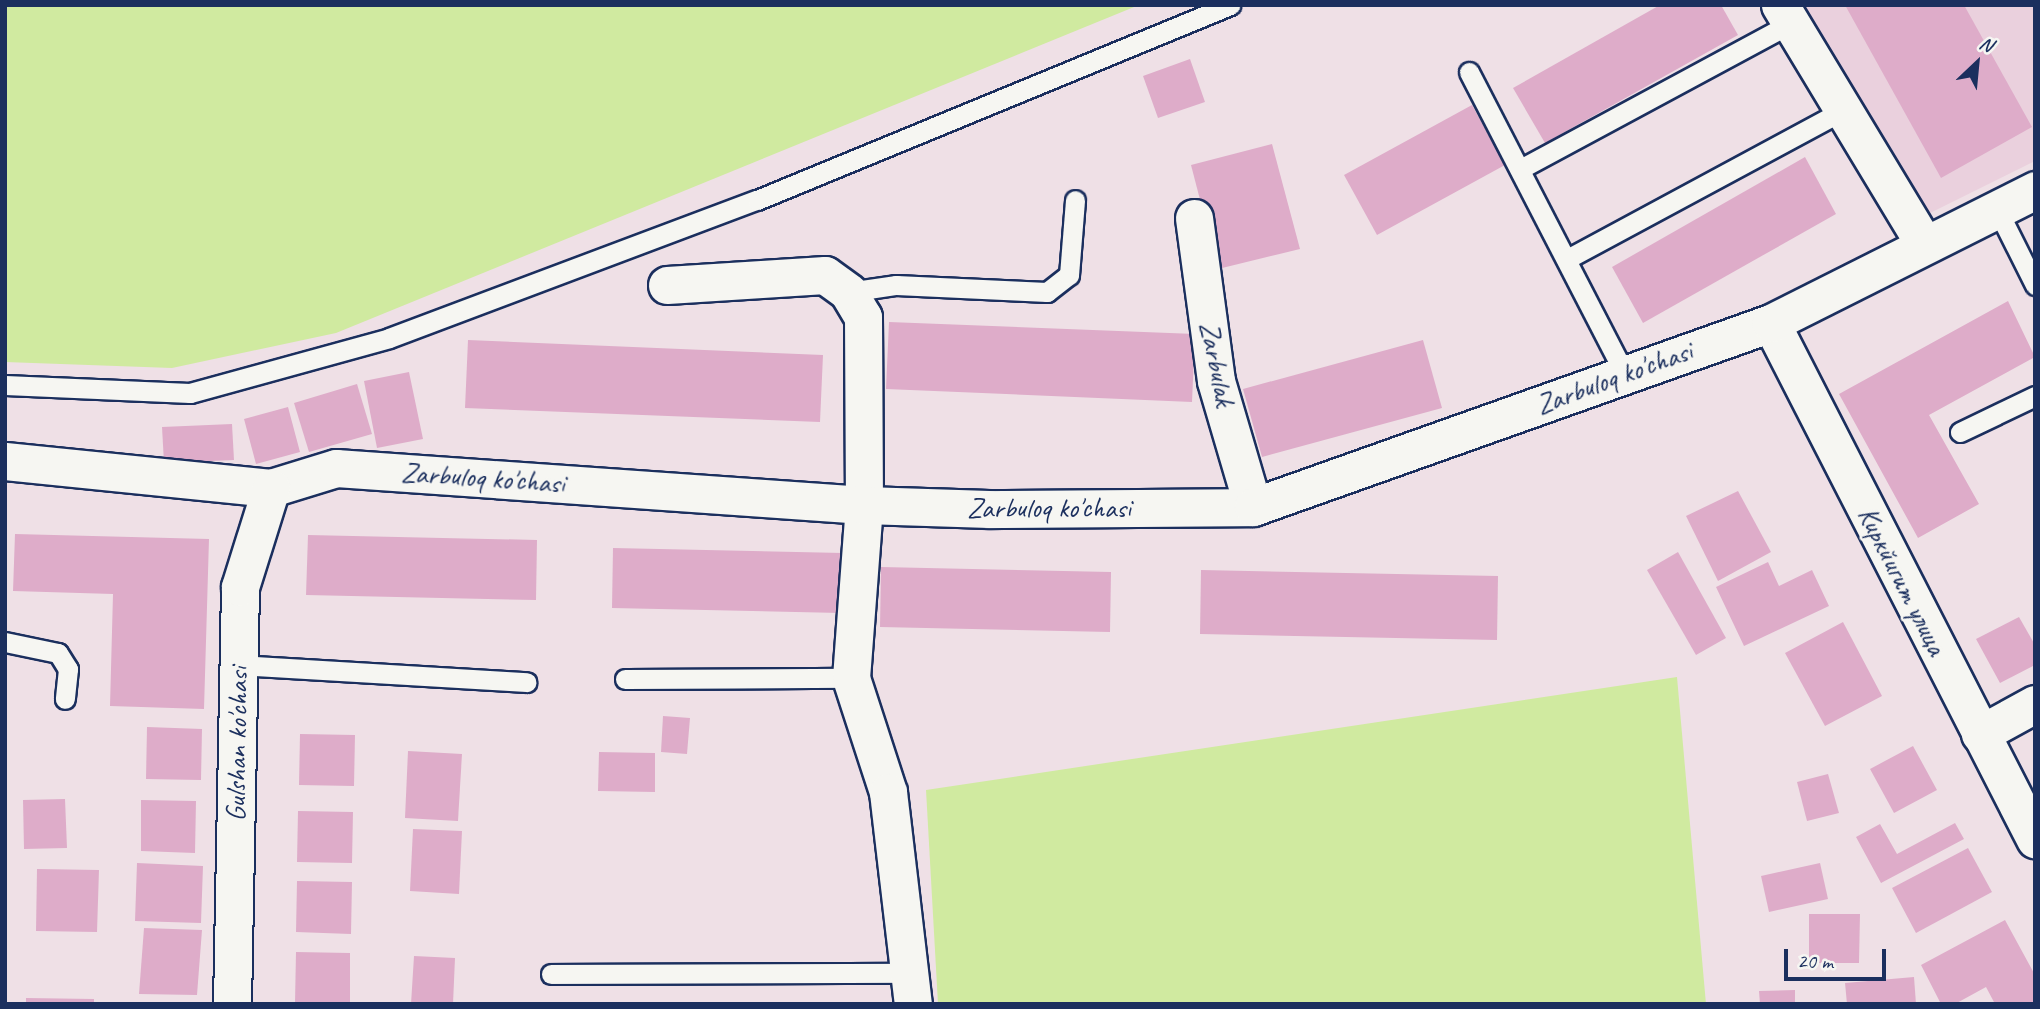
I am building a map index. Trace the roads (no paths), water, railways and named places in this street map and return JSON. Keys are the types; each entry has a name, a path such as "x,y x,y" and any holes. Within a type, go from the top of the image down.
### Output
{"street":[{"path":"1785,14 1925,246"},
{"name":"Zarbuloq ko'chasi","path":"5,461 271,488 336,468 864,505 989,509 1253,507 1771,323 2035,190"},
{"name":"Zarbulak","path":"1194,218 1216,381 1253,507"},
{"path":"667,285 825,275 848,292 863,317 864,505 851,678 888,792 913,989"},
{"name":"Киркйигит улица","path":"1771,323 2035,839"},
{"name":"Gulshan ko'chasi","path":"232,1004 240,587 271,488"},
{"path":"1980,734 2035,704"}],"lane":[{"path":"5,385 190,393 388,338 757,200 1230,5"},
{"path":"1522,169 1785,14"},
{"path":"1469,72 1522,169 1625,374"},
{"path":"1567,259 1844,110"},
{"path":"848,292 896,285 1047,292 1069,275 1075,200"},
{"path":"1997,209 2035,285"},
{"path":"1960,432 2035,396"},
{"path":"5,642 58,653 68,669 65,699"},
{"path":"238,665 527,682"},
{"path":"625,679 851,678"},
{"path":"551,974 913,989"}]}
